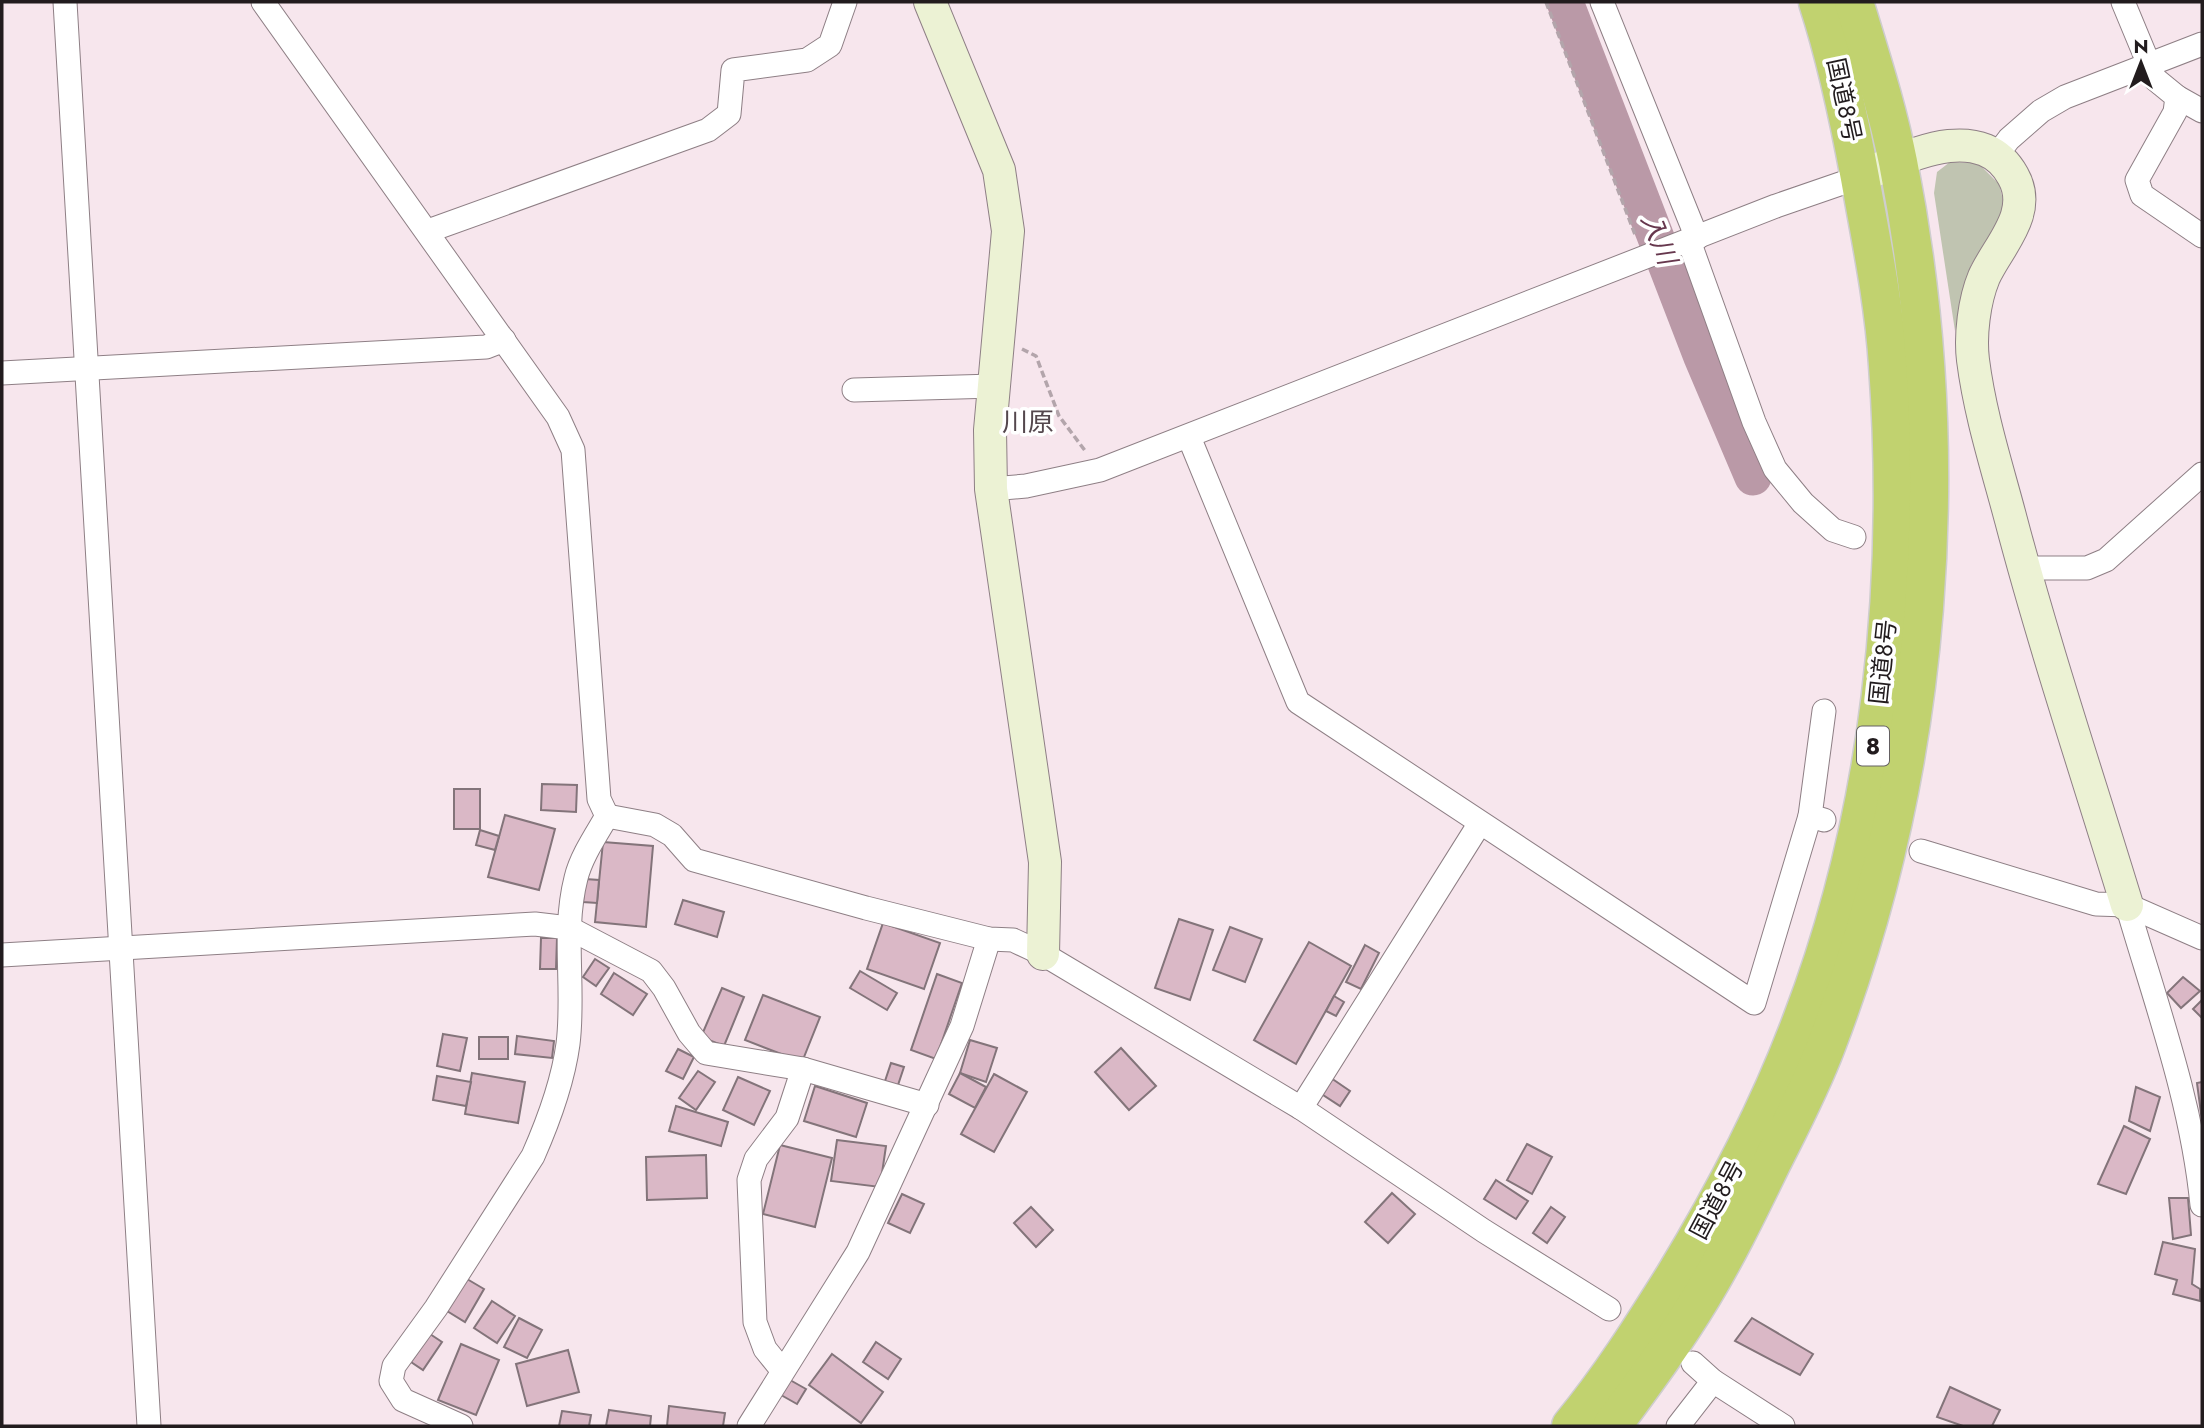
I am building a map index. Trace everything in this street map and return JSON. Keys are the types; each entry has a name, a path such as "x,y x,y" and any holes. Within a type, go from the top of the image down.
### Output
{"highway":[{"name":"国道8号","path":"1571,1426 1636,1339 1707,1222 1743,1152 1802,1021 1843,892 1868,780 1887,648 1893,494 1888,364 1875,258 1839,66 1818,2"},
{"name":"国道8号","path":"1612,1426 1702,1296 1782,1142 1825,1050 1855,965 1882,869 1901,780 1918,664 1930,495 1924,353 1914,255 1898,160 1884,101 1854,2"}],"street":[{"path":"65,2 149,1426"},
{"path":"263,2 558,417 573,450 599,799 607,816"},
{"path":"428,231 708,130 729,114 733,70 807,60 830,45 845,2"},
{"path":"930,2 999,170 1008,231 994,386 991,489 1045,862 1043,954"},
{"path":"1602,2 1693,240 1754,422 1775,469 1803,503 1833,530 1854,537"},
{"path":"2123,2 2155,79 2177,97 2202,111"},
{"path":"1996,156 2040,111 2065,97 2149,67 2202,44"},
{"path":"2177,97 2175,112 2137,180 2143,195 2202,236"},
{"path":"991,489 1026,486 1100,470 1924,150 1972,145 1996,156 2013,176 2019,197 2017,216 1983,278 1971,341 1978,395 2024,568 2184,1097 2200,1161 2202,1205"},
{"path":"2,373 486,347 504,340"},
{"path":"854,390 994,386"},
{"path":"1189,437 1298,702 1754,1003 1817,818 1824,710"},
{"path":"2024,568 2087,568 2106,560 2202,474"},
{"path":"461,1426 403,1400 391,1381 394,1366 436,1308 533,1156 543,1134 568,1046 571,1010 569,928 576,877 607,816"},
{"path":"607,816 654,825 672,835 694,860 989,939 1013,940 1043,954 1301,1108 1484,1231 1609,1309"},
{"path":"1301,1108 1480,823"},
{"path":"1921,851 2096,904 2127,905 2202,938"},
{"path":"2,955 535,924 569,928 651,971 664,988 689,1033 706,1053 803,1069 927,1105"},
{"path":"749,1426 858,1252 962,1026 989,939"},
{"path":"782,1370 765,1349 755,1322 749,1180 757,1159 787,1118 803,1069"},
{"path":"1693,1363 1713,1381 1783,1426"},
{"path":"1678,1426 1713,1381"}],"path":[{"path":"1546,2 1645,258"},
{"path":"998,337 1036,356 1059,416 1100,470"}],"green space":[{"path":"1950,162 1978,163 1999,184 2003,200 2000,222 1971,265 1955,331 1934,193 1937,172"}],"building":[{"path":"542,784 577,785 576,812 541,810"},
{"path":"454,789 480,789 480,829 454,829"},
{"path":"505,815 555,829 539,890 488,877"},
{"path":"480,830 499,836 495,850 476,845"},
{"path":"603,842 653,846 646,927 595,922"},
{"path":"585,879 599,880 597,903 583,902"},
{"path":"683,900 724,912 717,937 675,924"},
{"path":"1179,919 1213,930 1190,1000 1155,988"},
{"path":"883,923 940,943 924,989 867,969"},
{"path":"1230,927 1262,939 1245,982 1213,970"},
{"path":"541,938 557,938 556,969 540,969"},
{"path":"1309,942 1351,966 1296,1064 1254,1040"},
{"path":"1365,945 1379,953 1361,989 1346,982"},
{"path":"595,959 609,968 596,986 583,977"},
{"path":"860,971 897,993 887,1010 850,988"},
{"path":"614,973 647,994 633,1015 601,994"},
{"path":"937,974 962,983 936,1059 911,1050"},
{"path":"2183,977 2200,991 2181,1008 2167,993"},
{"path":"722,988 744,997 724,1046 701,1037"},
{"path":"763,995 820,1017 802,1062 745,1040"},
{"path":"1334,996 1344,1002 1336,1016 1326,1011"},
{"path":"2202,1000 2202,1018 2193,1009"},
{"path":"443,1034 467,1038 460,1071 437,1066"},
{"path":"517,1036 554,1041 552,1058 515,1054"},
{"path":"479,1037 508,1037 508,1059 479,1059"},
{"path":"970,1040 997,1048 986,1082 960,1073"},
{"path":"1121,1048 1156,1086 1129,1110 1095,1072"},
{"path":"678,1049 694,1057 683,1079 666,1071"},
{"path":"891,1063 904,1067 897,1088 884,1084"},
{"path":"698,1071 715,1082 696,1110 679,1098"},
{"path":"472,1073 525,1082 518,1123 465,1114"},
{"path":"960,1073 986,1087 975,1108 949,1094"},
{"path":"994,1074 1027,1092 994,1152 961,1134"},
{"path":"437,1076 471,1082 466,1106 433,1100"},
{"path":"738,1077 770,1091 754,1125 723,1110"},
{"path":"1331,1078 1350,1091 1340,1106 1320,1093"},
{"path":"2202,1082 2202,1121 2197,1083"},
{"path":"815,1086 867,1103 856,1137 804,1121"},
{"path":"2136,1087 2160,1097 2150,1131 2129,1121"},
{"path":"676,1106 728,1122 721,1146 669,1131"},
{"path":"2124,1126 2150,1139 2126,1194 2098,1184"},
{"path":"837,1140 886,1146 880,1187 831,1181"},
{"path":"1527,1144 1552,1157 1532,1194 1507,1180"},
{"path":"780,1145 832,1158 815,1227 763,1214"},
{"path":"706,1155 707,1198 647,1200 646,1157"},
{"path":"1496,1180 1528,1201 1516,1219 1484,1199"},
{"path":"1392,1193 1415,1214 1388,1243 1365,1222"},
{"path":"902,1194 924,1204 910,1233 888,1223"},
{"path":"2169,1198 2188,1198 2191,1235 2173,1239"},
{"path":"1031,1207 1053,1230 1036,1247 1014,1223"},
{"path":"1551,1207 1565,1217 1547,1243 1533,1233"},
{"path":"2163,1242 2195,1249 2192,1284 2200,1289 2200,1301 2173,1294 2177,1280 2155,1274"},
{"path":"467,1279 484,1289 465,1322 447,1311"},
{"path":"492,1301 515,1316 497,1343 474,1328"},
{"path":"519,1318 542,1330 527,1358 504,1347"},
{"path":"1752,1318 1813,1354 1800,1375 1735,1341"},
{"path":"430,1334 442,1342 423,1370 411,1362"},
{"path":"876,1342 901,1359 888,1379 863,1362"},
{"path":"461,1344 499,1360 476,1415 438,1400"},
{"path":"568,1350 579,1392 527,1406 516,1364"},
{"path":"832,1354 883,1392 861,1423 809,1385"},
{"path":"790,1380 806,1389 797,1404 781,1395"},
{"path":"1950,1387 2000,1410 1992,1426 1963,1426 1937,1417"},
{"path":"669,1406 725,1413 723,1426 667,1426"},
{"path":"609,1410 651,1416 650,1426 606,1426"},
{"path":"562,1411 591,1415 589,1426 559,1426"}],"waterway":[{"name":"入川","path":"1565,2 1702,357 1753,477"}],"district":[{"name":"川原","path":"1028,422"}]}
